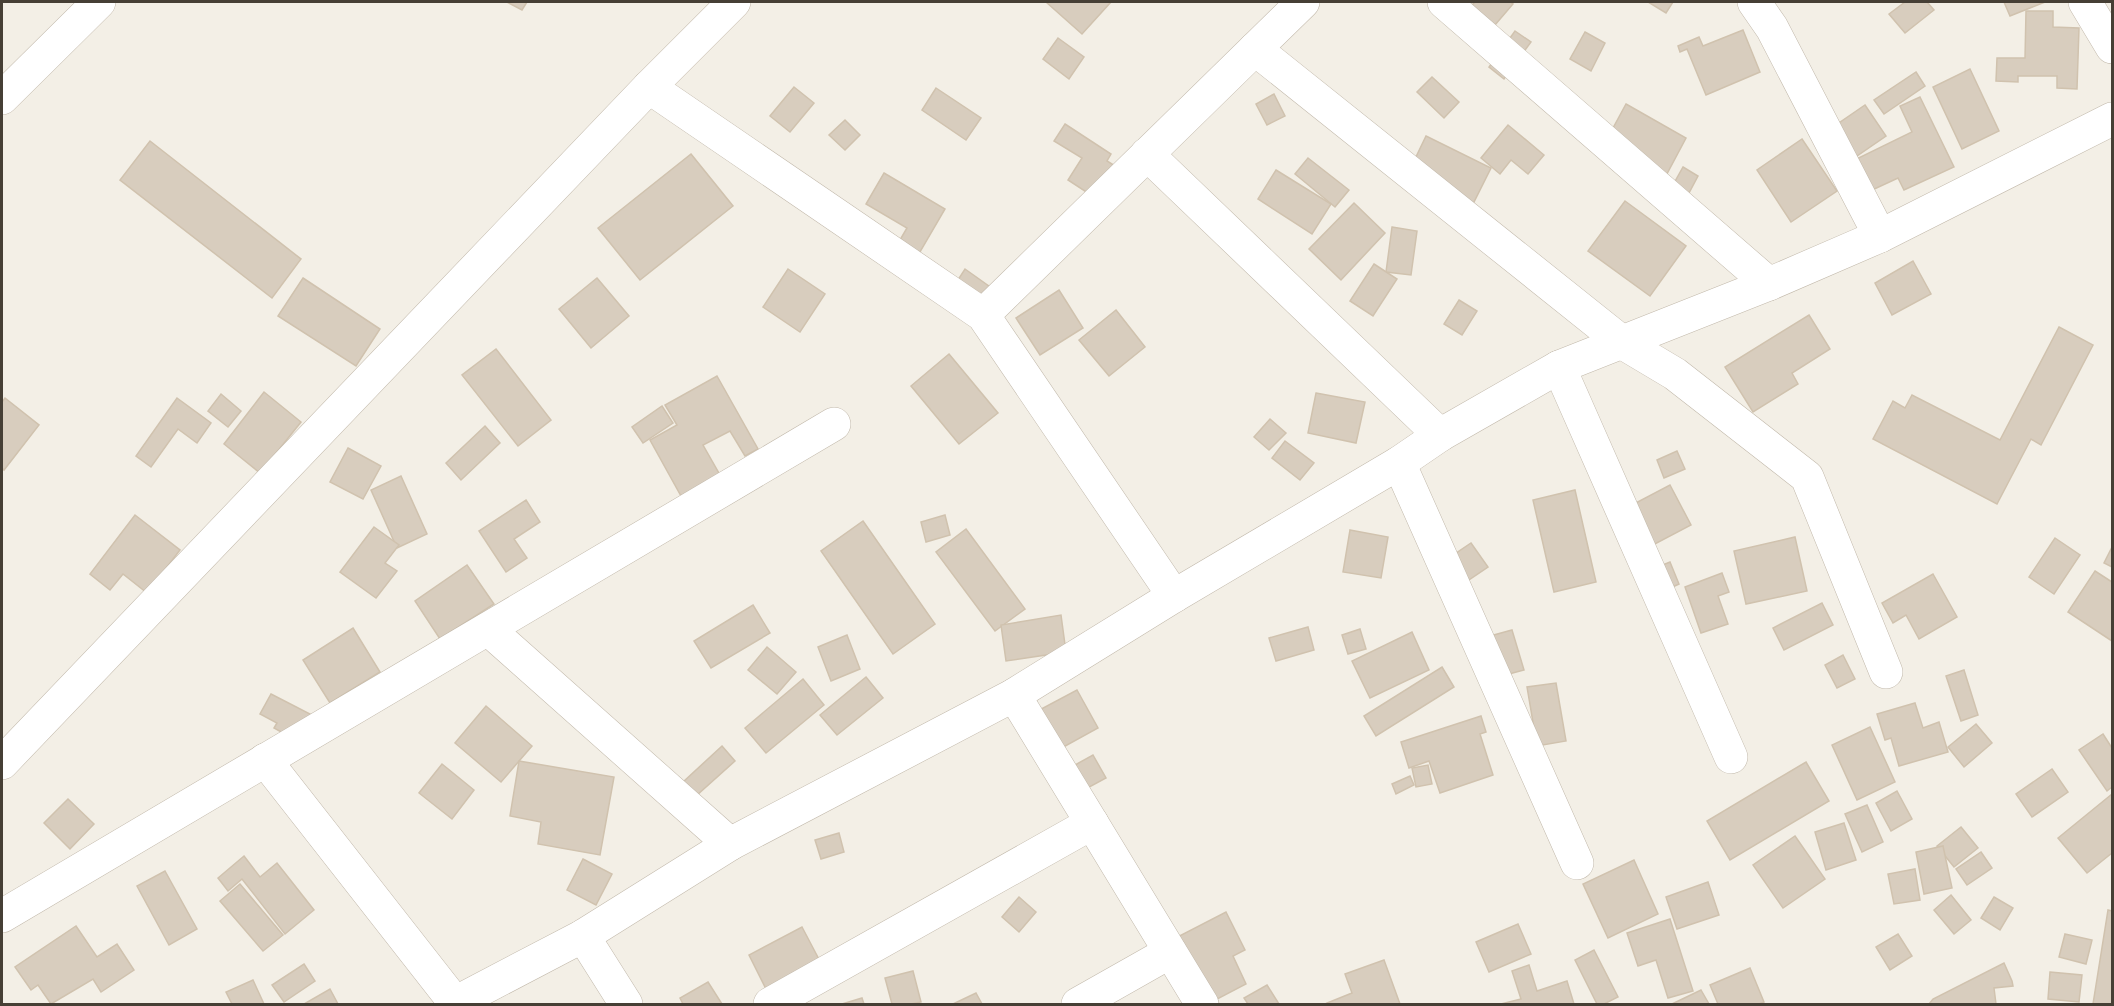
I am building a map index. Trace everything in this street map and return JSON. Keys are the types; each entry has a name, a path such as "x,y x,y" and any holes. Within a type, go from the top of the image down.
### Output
{"street":[{"path":"2,98 99,2"},
{"path":"2,763 649,87 734,2"},
{"path":"983,315 1303,2"},
{"path":"1444,2 1769,284"},
{"path":"1754,2 1772,28 1880,236"},
{"path":"2085,2 2112,47"},
{"path":"1255,49 1623,343 1674,374 1807,477 1886,672"},
{"path":"649,87 983,315 1174,596"},
{"path":"265,760 455,1004 583,936 730,843 1014,694 1399,463 1440,435 1559,368 1769,284 1880,236 2112,119"},
{"path":"1147,154 1440,435"},
{"path":"1559,368 1731,757"},
{"path":"2,916 834,424"},
{"path":"1399,463 1577,863"},
{"path":"488,628 730,843"},
{"path":"1014,694 1202,1005"},
{"path":"770,1005 1092,823"},
{"path":"583,936 626,1005"},
{"path":"1078,1005 1170,952"}],"building":[{"path":"507,2 527,2 522,10"},
{"path":"1046,2 1111,2 1082,34"},
{"path":"1475,2 1510,2 1513,4 1495,25 1472,5"},
{"path":"1648,2 1673,2 1666,13"},
{"path":"1905,2 1927,2 1934,10 1905,33 1889,14"},
{"path":"2004,2 2045,2 2010,16"},
{"path":"2026,11 2053,11 2053,27 2079,28 2077,89 2057,88 2057,76 2018,76 2018,82 1996,81 1997,58 2025,58"},
{"path":"1743,30 1760,72 1706,95 1687,49 1680,52 1678,46 1699,37 1703,46"},
{"path":"1515,31 1531,42 1504,79 1489,67"},
{"path":"1585,32 1605,43 1591,71 1570,59"},
{"path":"1058,38 1084,57 1069,79 1043,59"},
{"path":"1970,69 1999,131 1962,149 1933,87"},
{"path":"1916,72 1925,86 1884,114 1874,100"},
{"path":"1432,77 1459,102 1444,118 1417,92"},
{"path":"794,87 814,103 790,132 770,116"},
{"path":"936,88 981,118 966,140 922,110"},
{"path":"1274,94 1285,116 1267,125 1256,104"},
{"path":"1920,97 1954,167 1904,190 1898,178 1855,198 1840,167 1912,132 1900,106"},
{"path":"1626,104 1686,138 1660,187 1599,154"},
{"path":"1865,105 1886,136 1841,167 1820,136"},
{"path":"845,120 860,135 845,150 829,135"},
{"path":"1065,124 1111,154 1107,161 1120,169 1100,201 1068,180 1082,158 1054,141"},
{"path":"1508,125 1544,155 1528,174 1511,160 1500,174 1481,158"},
{"path":"1426,136 1491,168 1467,216 1403,184"},
{"path":"1802,139 1837,191 1791,222 1757,170"},
{"path":"150,141 301,259 272,298 120,180"},
{"path":"691,154 733,206 640,280 598,228"},
{"path":"1308,158 1349,190 1335,207 1295,174"},
{"path":"1683,167 1698,176 1689,193 1673,185"},
{"path":"1276,170 1331,204 1312,234 1258,199"},
{"path":"884,173 945,209 917,257 897,245 907,228 866,204"},
{"path":"1625,201 1686,246 1650,296 1588,251"},
{"path":"1354,203 1385,233 1341,280 1309,249"},
{"path":"1392,227 1417,231 1411,275 1386,272"},
{"path":"1913,261 1931,294 1892,315 1875,283"},
{"path":"1374,264 1397,279 1373,316 1350,301"},
{"path":"788,269 825,294 800,332 763,307"},
{"path":"965,269 1000,294 989,310 954,286"},
{"path":"303,278 380,329 356,366 278,316"},
{"path":"597,278 629,316 591,348 559,309"},
{"path":"1059,290 1083,328 1040,355 1016,318"},
{"path":"1459,300 1477,311 1462,335 1444,324"},
{"path":"1116,310 1145,347 1109,376 1079,340"},
{"path":"1809,315 1830,349 1792,373 1798,384 1753,412 1725,367"},
{"path":"2059,327 2093,345 2041,445 2031,439 1997,504 1873,439 1893,401 1905,408 1912,395 2000,440"},
{"path":"496,349 551,420 518,446 462,375"},
{"path":"949,354 998,413 959,444 911,386"},
{"path":"717,376 758,449 745,456 730,431 703,445 720,475 681,496 650,440 677,425 665,405"},
{"path":"264,392 301,422 260,473 224,444"},
{"path":"1316,393 1365,402 1356,443 1308,433"},
{"path":"221,394 241,411 228,427 208,411"},
{"path":"5,398 39,425 4,470 2,468 2,402"},
{"path":"177,398 211,423 197,443 178,429 151,467 136,456"},
{"path":"662,406 673,423 643,443 632,427"},
{"path":"1270,419 1286,433 1269,450 1254,437"},
{"path":"485,426 500,443 461,480 446,463"},
{"path":"1285,441 1314,463 1300,480 1272,458"},
{"path":"348,448 381,466 363,499 330,482"},
{"path":"1677,451 1685,469 1664,478 1657,460"},
{"path":"401,476 427,534 397,548 371,490"},
{"path":"1670,485 1691,525 1632,556 1611,516"},
{"path":"1575,490 1596,582 1554,592 1533,500"},
{"path":"526,500 540,522 514,539 527,558 506,572 479,531"},
{"path":"135,515 180,550 147,593 123,574 110,590 90,574"},
{"path":"945,515 950,535 926,542 921,522"},
{"path":"863,521 935,624 893,654 821,551"},
{"path":"374,527 399,545 385,563 397,571 376,598 340,572"},
{"path":"966,529 1025,609 995,631 936,552"},
{"path":"1350,530 1388,537 1381,578 1343,572"},
{"path":"1795,537 1807,591 1746,604 1734,551"},
{"path":"2055,538 2080,555 2054,594 2029,577"},
{"path":"1471,543 1488,567 1457,588 1440,564"},
{"path":"2112,547 2112,567 2104,563"},
{"path":"1670,562 1679,584 1657,594 1648,571"},
{"path":"467,565 494,604 440,639 415,601"},
{"path":"2095,571 2112,582 2112,641 2068,612"},
{"path":"1722,573 1729,592 1718,596 1728,624 1701,633 1685,587"},
{"path":"1933,574 1957,617 1919,639 1906,615 1893,623 1882,603"},
{"path":"1822,603 1833,625 1784,650 1773,628"},
{"path":"753,605 770,633 711,668 694,641"},
{"path":"1061,615 1066,652 1006,661 1001,625"},
{"path":"1308,627 1314,650 1276,661 1269,638"},
{"path":"353,628 380,672 330,703 303,660"},
{"path":"1360,629 1366,649 1348,654 1342,635"},
{"path":"1512,630 1524,670 1490,679 1479,639"},
{"path":"1412,632 1429,670 1370,698 1352,661"},
{"path":"847,635 860,669 831,681 818,647"},
{"path":"767,647 796,672 777,694 748,670"},
{"path":"1843,655 1855,679 1837,688 1825,665"},
{"path":"1442,667 1454,687 1376,736 1364,716"},
{"path":"1964,670 1978,715 1961,721 1946,676"},
{"path":"866,677 883,698 837,735 820,715"},
{"path":"803,679 824,705 766,753 745,728"},
{"path":"1556,683 1566,741 1537,746 1527,687"},
{"path":"1077,690 1098,728 1049,755 1028,716"},
{"path":"271,694 312,715 299,742 274,728 277,723 260,714"},
{"path":"1915,703 1923,728 1939,722 1948,752 1899,766 1891,738 1885,740 1877,714"},
{"path":"486,706 532,746 501,782 455,743"},
{"path":"1481,716 1486,732 1480,734 1493,775 1440,793 1429,761 1409,768 1401,742"},
{"path":"1976,724 1992,743 1964,767 1948,747"},
{"path":"1870,727 1895,782 1857,800 1832,745"},
{"path":"2103,734 2112,748 2112,787 2107,791 2079,750"},
{"path":"722,746 735,761 696,796 683,782"},
{"path":"1093,755 1106,778 1069,798 1057,775"},
{"path":"519,761 614,777 600,855 538,844 541,822 510,816"},
{"path":"1806,762 1829,801 1730,860 1707,821"},
{"path":"442,764 474,790 452,819 419,793"},
{"path":"1428,765 1432,784 1416,787 1412,768"},
{"path":"2052,769 2068,792 2032,817 2016,794"},
{"path":"1410,776 1414,785 1396,794 1392,784"},
{"path":"1897,791 1912,819 1891,831 1876,803"},
{"path":"2112,794 2112,853 2087,873 2058,838"},
{"path":"68,799 94,824 70,849 44,823"},
{"path":"1867,805 1883,842 1862,852 1845,814"},
{"path":"1844,823 1856,860 1826,870 1815,832"},
{"path":"1961,827 1978,848 1954,867 1937,846"},
{"path":"839,833 844,852 821,859 815,840"},
{"path":"1795,836 1825,879 1783,908 1753,865"},
{"path":"1943,846 1952,888 1924,894 1916,852"},
{"path":"1981,852 1992,868 1967,885 1956,869"},
{"path":"244,856 260,877 277,863 314,910 285,934 242,879 228,891 218,878"},
{"path":"583,859 612,874 596,905 567,890"},
{"path":"1634,860 1658,914 1608,938 1583,884"},
{"path":"1915,869 1920,900 1894,904 1888,874"},
{"path":"165,871 197,929 169,945 137,886"},
{"path":"1708,882 1719,915 1677,929 1666,897"},
{"path":"240,884 283,935 263,951 220,901"},
{"path":"1951,895 1971,920 1954,934 1934,910"},
{"path":"1019,897 1036,912 1019,932 1002,917"},
{"path":"1994,897 2013,908 2000,930 1981,918"},
{"path":"2108,910 2112,911 2112,1004 2093,1004"},
{"path":"1226,912 1245,950 1233,956 1246,984 1217,999 1219,1004 1187,1004 1158,947"},
{"path":"1670,919 1693,991 1668,998 1656,960 1638,966 1627,933"},
{"path":"1518,924 1531,954 1489,972 1476,942"},
{"path":"76,926 97,957 117,944 134,970 101,992 93,979 51,1004 38,985 31,990 15,967"},
{"path":"802,927 823,967 769,995 749,955"},
{"path":"1898,934 1912,956 1890,970 1876,947"},
{"path":"2065,934 2092,940 2086,964 2059,957"},
{"path":"1594,950 1618,997 1604,1004 1597,1004 1575,960"},
{"path":"1384,960 1400,1004 1327,1003 1352,993 1345,974"},
{"path":"2004,963 2013,986 1994,988 1996,1004 1929,1004 1933,999"},
{"path":"304,964 315,981 284,1002 272,985"},
{"path":"1529,965 1537,991 1567,981 1574,1004 1501,1004 1521,999 1512,971"},
{"path":"1750,968 1764,1002 1718,1004 1710,985"},
{"path":"913,971 921,1002 892,1004 885,978"},
{"path":"2050,972 2082,975 2079,1002 2048,999"},
{"path":"253,980 264,1004 232,1004 226,992"},
{"path":"708,982 722,1004 683,1004 680,998"},
{"path":"1267,985 1279,1004 1248,1004 1244,998"},
{"path":"330,989 338,1004 304,1004"},
{"path":"1701,990 1709,1004 1672,1004"},
{"path":"976,993 982,1004 953,1004"},
{"path":"862,998 864,1004 842,1004"}]}
